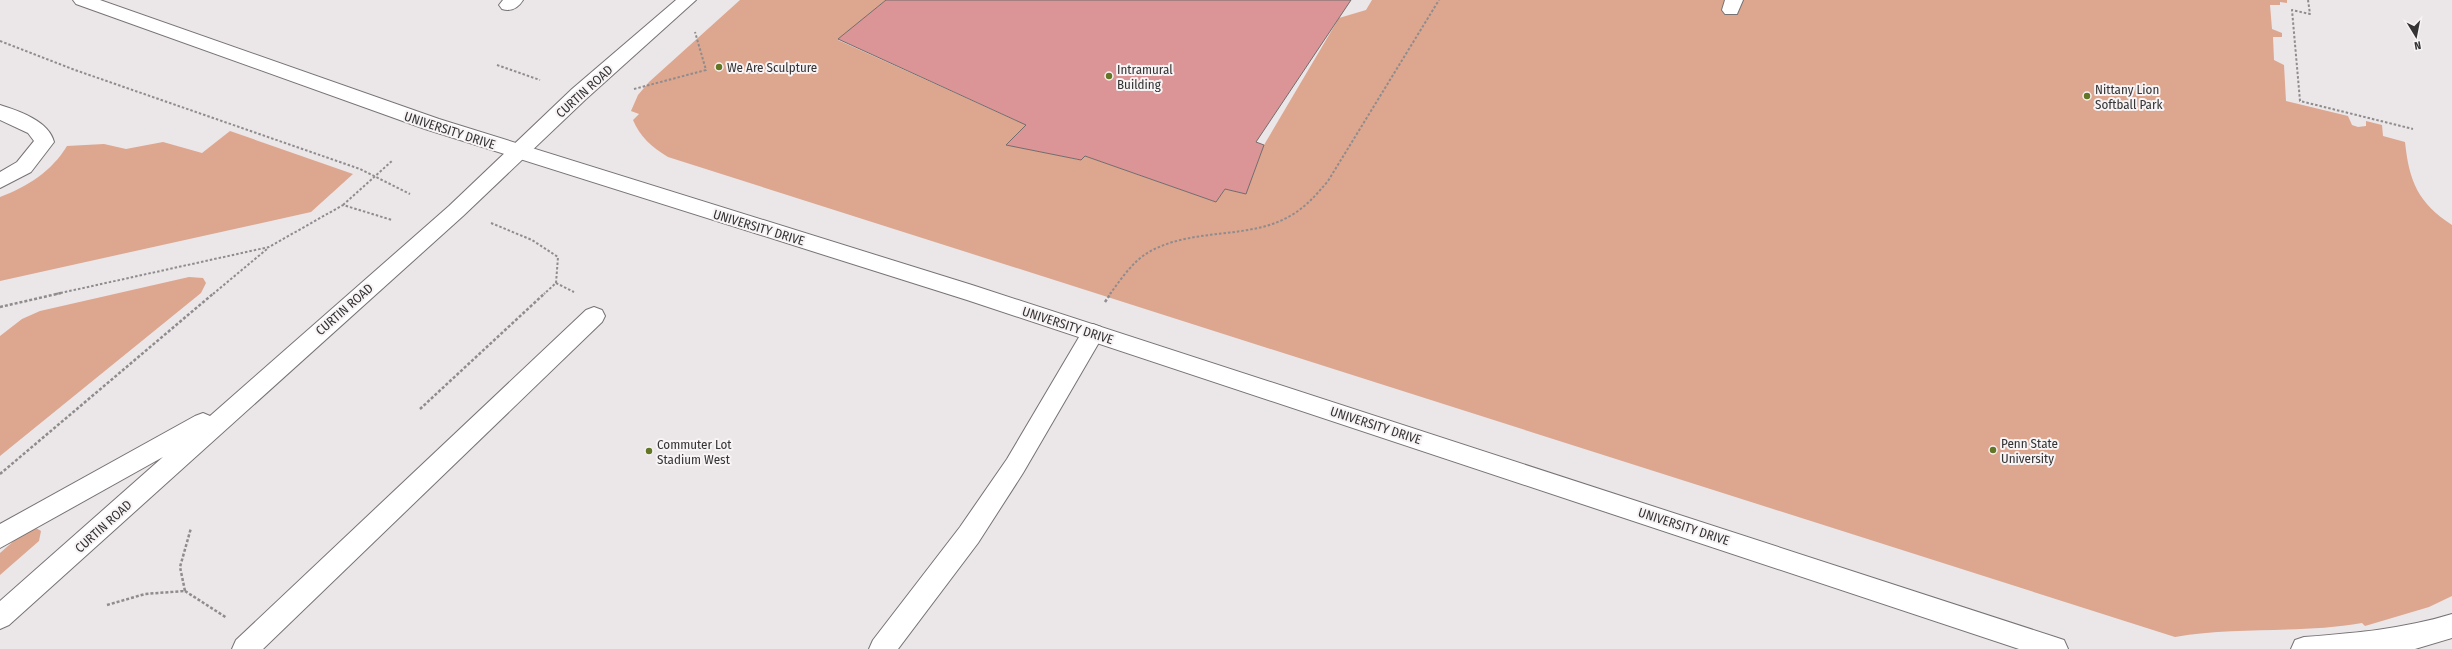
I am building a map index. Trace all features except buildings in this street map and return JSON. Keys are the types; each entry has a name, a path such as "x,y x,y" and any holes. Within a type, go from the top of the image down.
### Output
{"main road":[{"name":"UNIVERSITY DRIVE","path":"82,0 352,97 1092,333 1885,591 2055,649"},
{"name":"CURTIN ROAD","path":"0,617 234,406 456,211 579,94 687,0"},
{"path":"0,112 35,128 43,136 44,142 24,167 0,181"},
{"path":"245,649 594,316"},
{"path":"882,649 968,535 1015,466 1092,333"},
{"path":"0,537 16,526 234,406"},
{"path":"2304,649 2375,644 2420,636 2452,626"}],"path":[{"path":"1105,302 1137,262 1147,253 1163,245 1184,238 1277,222 1294,215 1308,206 1328,181 1439,0"},
{"path":"2308,0 2310,14 2292,10 2300,101 2413,129"},
{"path":"634,89 706,70 695,32"},
{"path":"0,41 75,70 360,169 410,194"},
{"path":"497,65 540,80"},
{"path":"0,474 269,247 343,205 392,160"},
{"path":"343,205 392,220"},
{"path":"420,409 556,283 558,257 532,240 491,223"},
{"path":"0,307 269,247"},
{"path":"556,283 580,295"},
{"path":"185,591 180,567 191,528"},
{"path":"107,605 146,593 167,590 185,591 230,620"}],"shaded area":[{"name":"Penn State University","path":"740,0 886,0 838,40 1017,121 1035,116 1007,145 1080,160 1085,156 1216,202 1225,189 1246,193 1264,145 1339,18 1366,10 1372,0 2287,0 2287,3 2280,2 2280,5 2270,5 2272,29 2282,33 2282,37 2273,37 2274,60 2284,65 2286,101 2348,116 2352,125 2358,127 2366,126 2366,121 2382,125 2383,136 2405,142 2409,168 2417,190 2423,199 2440,217 2452,225 2452,596 2429,607 2365,626 2362,623 2316,628 2222,632 2175,637 668,157 647,141 639,132 633,120 639,114 631,111 638,95 649,82"},
{"path":"230,131 353,174 311,212 0,281 0,197 20,188 38,177 54,163 67,146 104,144 126,149 163,142 202,153"},
{"path":"189,277 203,278 206,283 201,293 0,456 0,336 22,319 40,311"},
{"path":"36,528 41,531 39,541 0,575 0,553 24,532"}],"place":[{"name":"We Are Sculpture","path":"719,67"},
{"name":"Intramural Building","path":"1109,76"},
{"name":"Nittany Lion Softball Park","path":"2087,96"},
{"name":"Penn State University","path":"1993,450"},
{"name":"Commuter Lot Stadium West","path":"649,451"}]}
